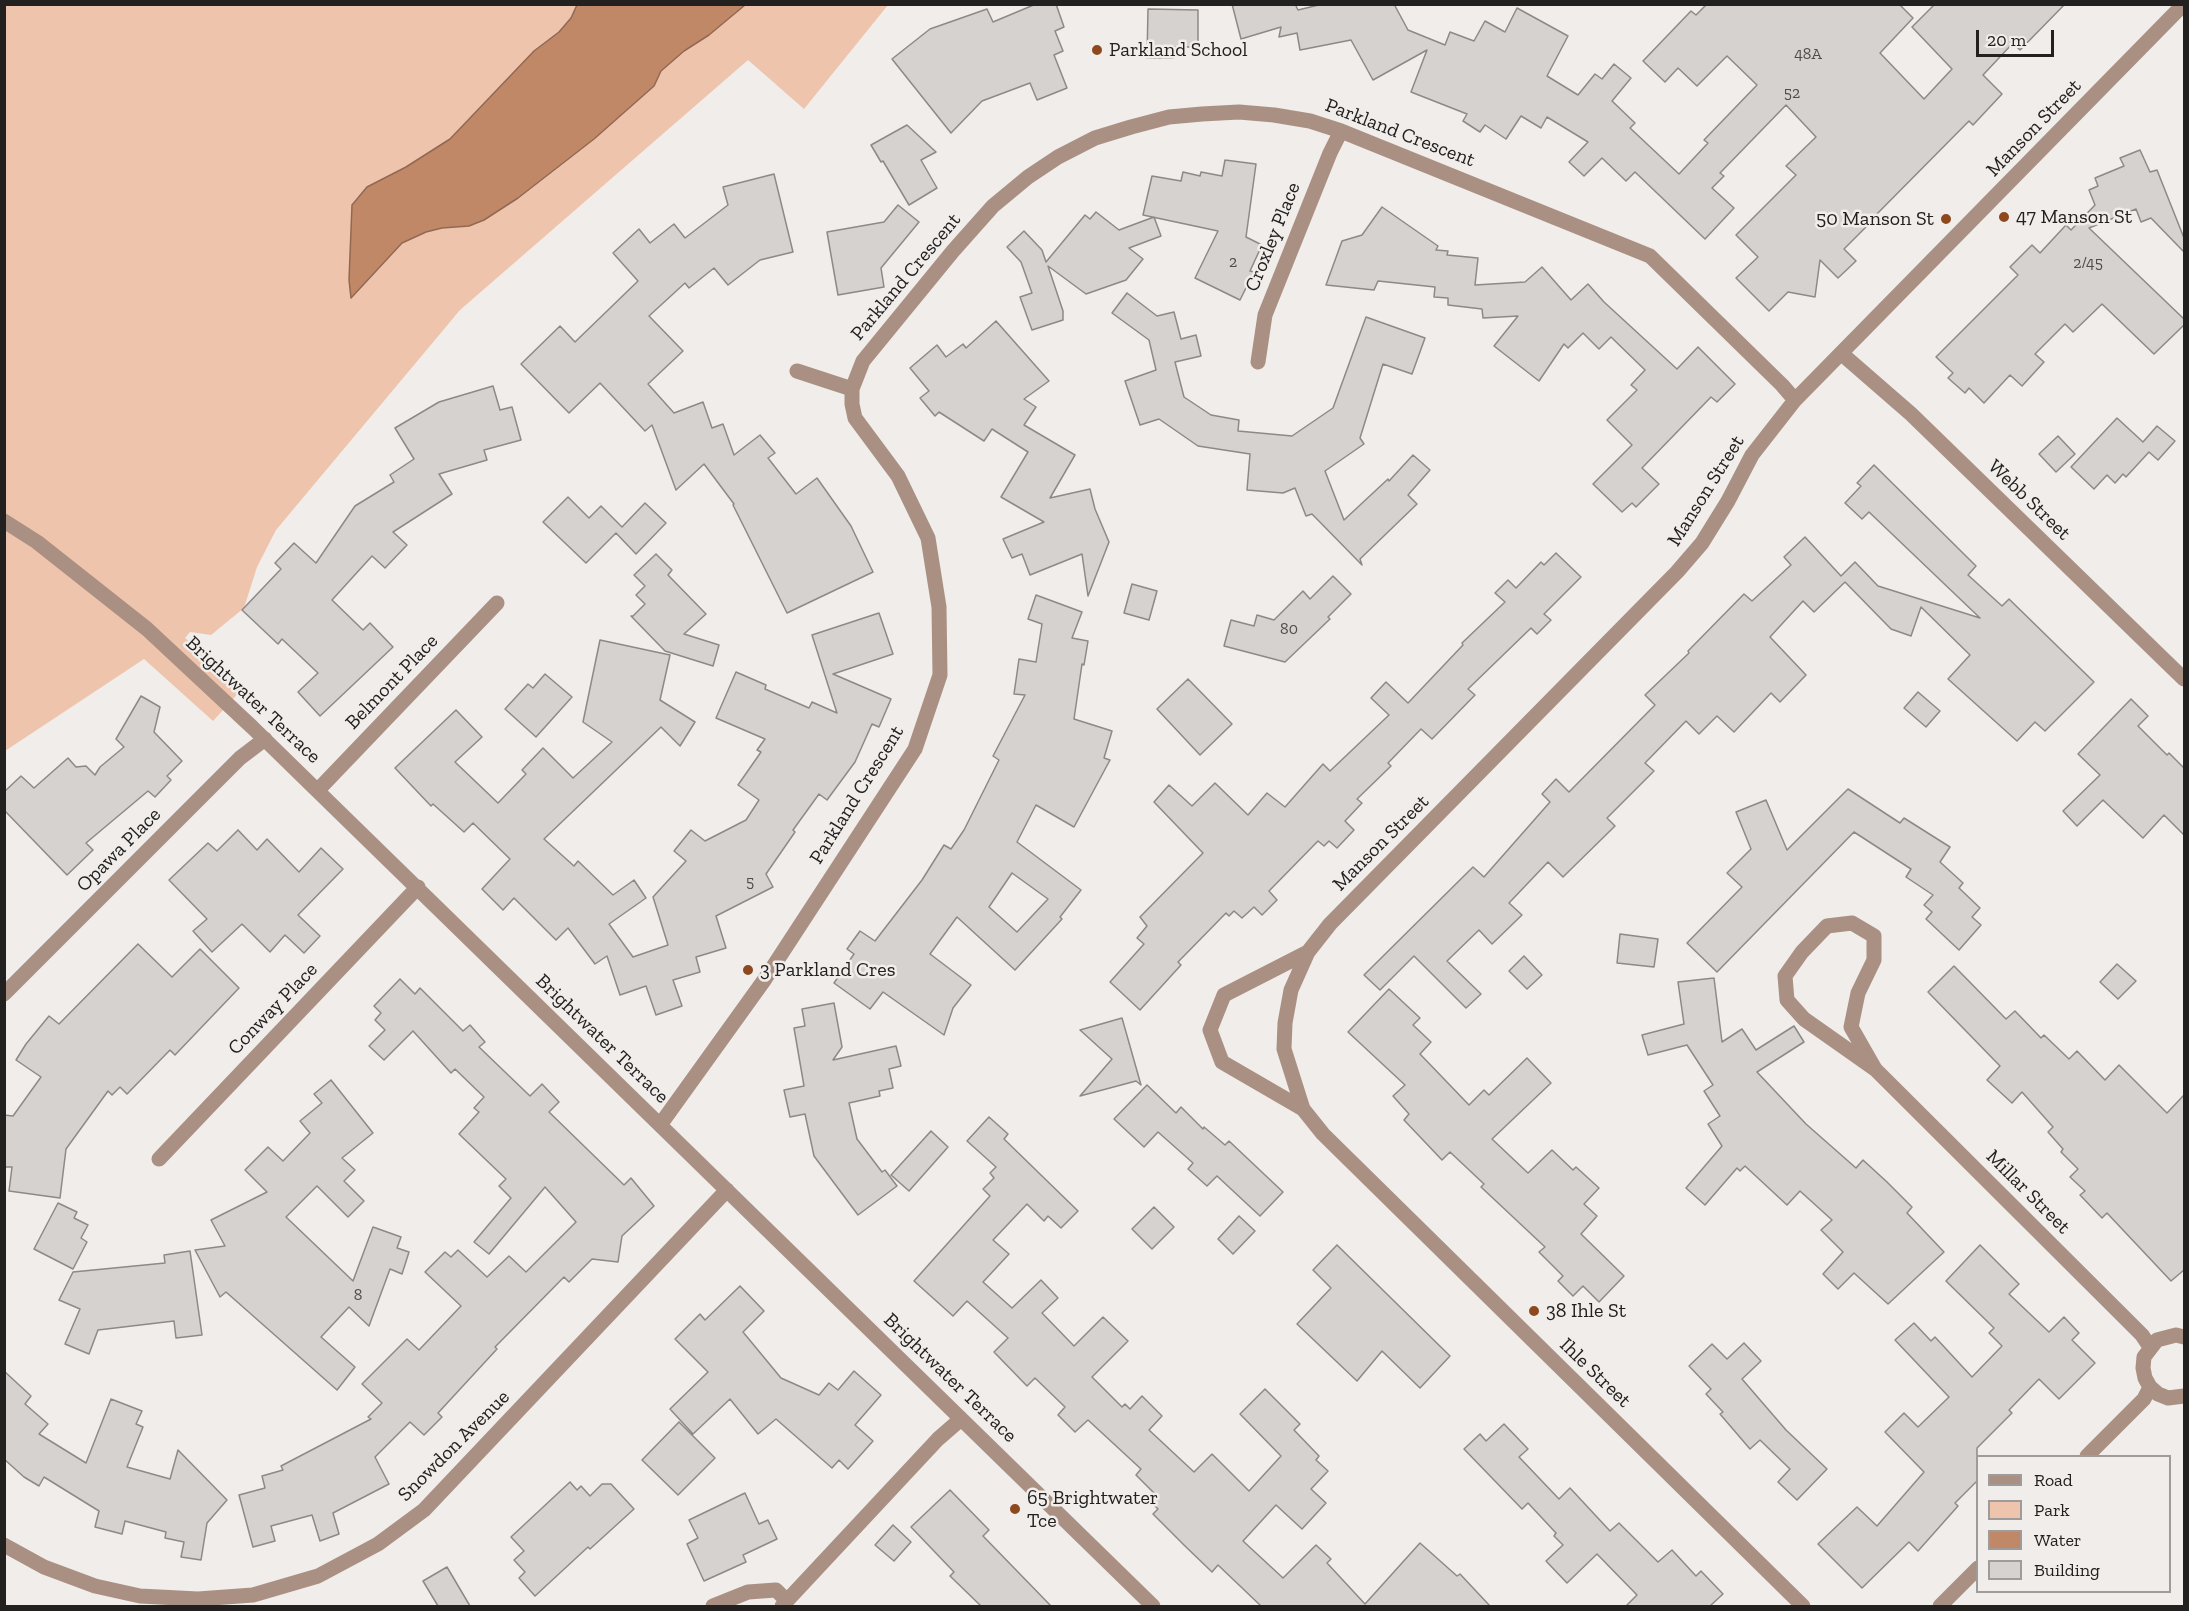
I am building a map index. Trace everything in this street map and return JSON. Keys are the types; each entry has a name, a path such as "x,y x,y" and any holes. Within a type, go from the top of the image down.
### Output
{"street":[{"name":"Manson Street","path":"1284,1049 1285,1023 1291,990 1308,952 1330,924 1677,572 1702,543 1728,501 1752,454 1795,400 2184,4"},
{"name":"Parkland Crescent","path":"660,1125 765,979 915,749 940,675 939,607 928,538 898,476 855,418 852,388 863,361 986,214 1028,177 1058,157 1095,138 1168,117 1239,112 1311,121 1341,131 1650,256 1795,400"},
{"name":"Croxley Place","path":"1258,362 1265,315 1341,131"},
{"name":"Webb Street","path":"1842,354 1911,414 2184,679"},
{"path":"797,371 852,388"},
{"name":"Brightwater Terrace","path":"4,521 37,542 147,629 318,789 1153,1606"},
{"name":"Belmont Place","path":"318,789 497,603"},
{"name":"Opawa Place","path":"4,994 240,758 265,739"},
{"name":"Conway Place","path":"159,1159 418,888"},
{"name":"Millar Street","path":"1875,1069 1851,1027 1858,993 1874,960 1874,936 1852,923 1827,926 1802,952 1785,976 1787,1000 1804,1019 1875,1069 2133,1327 2150,1347"},
{"path":"1303,1108 1222,1062 1210,1030 1224,995 1308,952"},
{"name":"Ihle Street","path":"1284,1049 1303,1108 1323,1134 1803,1606"},
{"name":"Snowdon Avenue","path":"4,1545 44,1567 95,1586 140,1596 198,1599 253,1595 318,1576 378,1544 424,1510 727,1190"},
{"path":"2184,1337 2176,1335 2157,1340 2144,1357 2143,1368 2150,1387 2158,1394 2168,1398 2184,1396"},
{"path":"2088,1455 2144,1400 2150,1387"},
{"path":"713,1606 748,1592 776,1590 785,1604 938,1439 961,1419"},
{"path":"1940,1606 1976,1569"}],"green space":[{"path":"5,5 888,5 804,109 748,60 460,310 276,530 257,567 244,608 211,635 190,632 185,638 243,688 213,721 144,659 5,751"}],"water":[{"path":"577,5 745,5 709,35 684,51 661,71 654,86 594,139 518,198 484,220 469,226 426,232 402,243 351,298 349,280 352,205 367,187 406,167 450,139 534,51 559,32 571,18"}],"building":[{"path":"1036,4 1056,4 1064,27 1055,31 1063,51 1054,55 1067,88 1037,100 1030,83 982,101 951,133 892,59 930,29 987,9 993,22"},
{"path":"1232,4 1295,4 1298,10 1323,4 1394,4 1408,30 1445,45 1450,32 1474,41 1485,21 1505,32 1517,8 1568,36 1547,76 1578,95 1595,74 1602,79 1614,64 1631,78 1612,101 1635,123 1630,128 1679,174 1708,143 1704,140 1757,85 1727,56 1697,86 1678,68 1665,82 1643,61 1691,11 1696,15 1707,4 1899,4 1913,18 1880,53 1924,99 1952,69 1912,27 1935,4 2065,4 2020,50 2013,43 1983,75 2002,94 1973,125 1969,121 1844,249 1856,261 1838,278 1820,260 1815,297 1788,292 1769,311 1736,278 1758,257 1736,235 1796,175 1786,166 1816,137 1786,105 1720,173 1724,176 1712,188 1734,208 1705,239 1635,172 1626,181 1602,158 1584,176 1569,162 1588,142 1547,117 1541,128 1521,116 1506,139 1485,125 1480,132 1463,121 1467,114 1411,92 1427,50 1373,80 1351,40 1300,50 1297,33 1279,37 1281,27 1241,39"},
{"path":"1148,9 1198,10 1198,47 1173,47 1173,58 1147,58"},
{"path":"907,125 936,152 921,160 937,188 909,205 871,145"},
{"path":"2140,150 2150,172 2157,170 2184,238 2184,252 2151,218 2141,222 2136,209 2089,228 2184,319 2184,325 2154,354 2102,304 2073,332 2065,324 2035,354 2044,362 2022,386 2010,375 1984,403 1969,388 1965,393 1948,378 1953,373 1936,357 2018,275 2010,267 2032,245 2040,253 2066,225 2071,230 2095,205 2089,190 2098,186 2095,178 2124,166 2120,158"},
{"path":"1225,160 1256,164 1246,237 1262,245 1250,271 1254,272 1240,300 1195,278 1218,231 1143,215 1152,176 1181,181 1183,172 1200,176 1201,172 1222,176"},
{"path":"774,174 793,252 760,260 728,285 714,268 689,288 685,283 649,316 683,351 648,384 674,413 703,402 712,428 723,424 734,455 760,435 775,453 768,458 796,494 817,478 851,526 873,572 787,613 734,504 704,464 676,490 652,425 645,431 600,383 569,413 521,364 560,326 575,342 638,281 613,253 639,229 650,243 674,224 685,238 728,205 723,187"},
{"path":"898,205 919,222 881,268 884,287 838,295 827,232 884,222"},
{"path":"1382,207 1438,246 1436,250 1448,251 1447,255 1478,258 1475,285 1525,282 1542,267 1571,300 1588,284 1604,302 1677,369 1698,347 1735,384 1717,402 1711,397 1642,468 1659,484 1636,507 1632,503 1622,512 1593,484 1632,445 1607,420 1637,390 1631,385 1645,370 1611,337 1599,349 1583,333 1568,348 1564,344 1539,381 1494,346 1518,316 1483,318 1482,309 1448,305 1448,298 1434,297 1435,287 1378,281 1374,290 1326,285 1342,241 1362,235"},
{"path":"1096,212 1119,230 1154,217 1161,236 1129,248 1143,259 1126,280 1086,294 1048,266 1063,311 1063,320 1032,330 1020,297 1032,293 1021,262 1007,247 1024,231 1042,250 1046,262 1085,215 1090,219"},
{"path":"1127,293 1157,316 1174,312 1181,339 1196,335 1201,356 1175,362 1184,397 1211,415 1239,420 1238,431 1292,436 1333,408 1366,317 1425,338 1412,374 1383,364 1360,438 1364,444 1325,471 1344,520 1388,479 1389,481 1413,455 1430,470 1408,495 1417,504 1360,559 1362,565 1312,514 1306,516 1295,488 1283,493 1247,490 1250,454 1198,446 1159,419 1140,425 1125,381 1156,370 1149,340 1112,313"},
{"path":"996,321 1049,381 1024,399 1036,407 1024,425 1075,455 1050,498 1090,489 1095,509 1109,542 1088,596 1082,554 1030,575 1022,554 1012,558 1003,539 1044,522 1001,497 1028,452 992,429 984,441 939,412 935,416 920,398 929,391 910,368 937,345 946,357 963,344 966,348"},
{"path":"493,386 500,410 512,407 521,440 484,450 487,460 439,474 452,494 393,532 407,545 385,568 372,556 332,600 363,630 370,623 393,647 320,716 298,692 318,673 282,639 278,644 242,610 281,569 275,563 294,543 316,563 355,506 394,482 390,475 414,459 395,428 439,402"},
{"path":"2117,418 2143,442 2157,426 2175,441 2158,460 2149,452 2126,477 2123,474 2115,483 2107,475 2094,489 2071,467"},
{"path":"2058,436 2075,454 2056,472 2039,454"},
{"path":"1874,465 1976,566 1968,575 2002,606 2009,599 2094,682 2045,731 2035,722 2017,741 1948,679 1970,655 1921,607 1911,636 1891,629 1845,582 1814,612 1803,601 1770,637 1806,675 1780,702 1771,693 1734,732 1717,716 1699,734 1686,721 1645,763 1654,771 1607,818 1615,826 1563,877 1548,862 1509,903 1522,915 1492,944 1479,930 1447,961 1481,994 1466,1008 1414,956 1380,990 1364,975 1473,867 1484,877 1550,802 1542,794 1556,779 1569,792 1655,705 1645,695 1689,653 1688,651 1744,594 1752,601 1791,565 1784,557 1805,537 1841,576 1855,562 1878,586 1980,618 1869,512 1862,519 1845,503 1861,486 1857,483"},
{"path":"568,497 589,518 601,506 622,527 645,503 666,523 636,554 616,533 586,563 543,522"},
{"path":"1556,553 1581,577 1544,614 1551,620 1537,634 1531,628 1468,689 1475,695 1432,739 1421,729 1388,763 1391,766 1357,799 1362,803 1345,821 1354,830 1337,848 1329,841 1324,846 1318,841 1269,891 1277,900 1262,915 1254,907 1242,918 1234,911 1229,916 1226,913 1178,962 1181,965 1140,1010 1110,982 1144,944 1137,938 1147,926 1140,917 1203,853 1154,802 1169,785 1192,806 1215,783 1248,815 1267,793 1285,807 1323,764 1330,771 1389,715 1371,698 1386,682 1408,703 1463,645 1462,643 1505,602 1495,593 1508,580 1516,588 1541,562 1544,565"},
{"path":"656,554 672,570 668,575 706,614 684,634 719,645 713,666 665,651 631,616 645,604 636,595 645,586 634,575"},
{"path":"1333,576 1351,594 1328,617 1330,619 1285,662 1224,646 1231,620 1254,626 1257,615 1274,620 1303,591 1310,599"},
{"path":"1132,584 1157,591 1149,620 1124,613"},
{"path":"1036,595 1082,612 1072,638 1088,641 1084,665 1082,664 1074,719 1112,731 1104,758 1110,760 1074,827 1036,805 1017,842 1081,890 1060,917 1062,919 1015,970 957,917 930,954 971,985 953,1008 944,1035 883,992 870,1009 834,983 854,954 847,949 860,931 875,941 922,880 944,845 951,849 964,830 999,760 993,756 1025,695 1014,694 1019,659 1036,662 1042,624 1028,619","holes":["1012,873 1048,899 1017,932 989,907"]},
{"path":"879,613 893,654 833,674 891,699 879,727 872,724 855,762 827,800 819,794 793,830 795,832 766,874 773,887 716,916 726,948 696,957 700,972 673,980 682,1006 656,1015 646,986 620,995 607,956 595,964 568,928 556,940 514,898 503,910 482,889 510,859 473,823 464,832 433,804 431,806 395,768 456,710 482,737 455,762 498,803 526,774 522,770 543,748 573,778 612,742 583,722 600,640 670,655 660,700 695,722 680,746 661,727 544,839 574,866 578,861 613,895 634,880 646,898 609,924 633,957 668,945 653,897 686,861 674,851 691,830 705,841 746,820 759,800 738,785 761,752 757,750 765,739 716,718 736,672 766,685 765,689 809,708 812,702 837,713 812,635"},
{"path":"545,674 572,697 536,737 505,709 528,684 533,688"},
{"path":"1188,679 1232,724 1200,755 1157,709"},
{"path":"1918,692 1940,711 1926,727 1904,708"},
{"path":"141,696 160,707 154,732 182,761 167,776 171,780 155,797 148,791 86,843 93,850 67,875 4,810 4,792 21,776 34,788 68,758 76,767 86,766 95,775 100,767 124,747 116,739"},
{"path":"2131,699 2148,716 2138,726 2167,755 2169,753 2184,768 2184,835 2164,815 2143,838 2103,800 2077,826 2063,811 2100,775 2078,754"},
{"path":"1848,789 1900,823 1904,818 1950,847 1940,862 1963,883 1959,888 1980,908 1972,917 1981,925 1959,950 1926,919 1932,912 1924,905 1933,895 1906,877 1911,869 1854,832 1717,972 1687,943 1742,887 1727,873 1751,849 1736,812 1766,800 1787,850"},
{"path":"238,830 257,850 267,839 299,872 321,848 343,869 298,915 320,936 304,953 285,935 270,952 242,924 212,952 193,931 207,919 169,880 208,843 217,851"},
{"path":"1620,934 1658,939 1654,967 1617,963"},
{"path":"138,944 172,977 200,949 239,988 175,1055 170,1050 127,1094 120,1087 112,1095 108,1091 66,1149 60,1198 9,1191 12,1167 4,1167 4,1115 13,1116 41,1077 16,1060 49,1016 59,1024"},
{"path":"1524,956 1542,975 1527,989 1509,971"},
{"path":"2117,964 2136,981 2118,999 2100,982"},
{"path":"1954,966 2006,1019 2015,1011 2041,1038 2044,1035 2069,1059 2077,1051 2105,1080 2119,1065 2167,1113 2184,1095 2184,1270 2171,1281 2107,1213 2102,1218 2080,1195 2085,1191 2070,1177 2078,1169 2061,1152 2063,1149 2048,1132 2053,1127 2022,1092 2012,1103 1987,1080 2000,1066 1928,992"},
{"path":"1714,978 1722,1042 1742,1029 1756,1050 1794,1026 1804,1042 1757,1072 1806,1124 1856,1168 1863,1160 1887,1182 1912,1207 1907,1213 1944,1252 1888,1304 1854,1273 1838,1289 1823,1274 1843,1252 1821,1230 1832,1220 1800,1191 1787,1205 1745,1166 1740,1171 1737,1168 1705,1205 1686,1188 1722,1146 1708,1124 1720,1116 1704,1091 1713,1085 1687,1045 1648,1055 1642,1035 1684,1024 1678,982"},
{"path":"400,979 415,994 420,988 463,1031 470,1025 485,1042 479,1047 530,1096 542,1084 559,1102 549,1112 624,1185 631,1178 654,1206 622,1236 618,1262 592,1259 569,1282 564,1277 495,1347 497,1349 438,1413 442,1417 424,1435 410,1422 375,1457 389,1484 333,1513 339,1534 320,1541 312,1515 271,1526 275,1541 253,1547 239,1495 265,1488 262,1476 283,1470 281,1466 371,1419 368,1417 382,1403 362,1384 407,1339 419,1350 461,1306 425,1272 445,1252 451,1257 458,1250 487,1277 509,1256 526,1272 576,1222 545,1187 489,1254 474,1242 511,1198 499,1186 506,1179 459,1134 479,1112 474,1108 484,1097 455,1069 451,1073 413,1031 384,1060 369,1046 385,1030 375,1020 381,1013 374,1006"},
{"path":"1389,989 1420,1018 1413,1025 1431,1042 1420,1054 1469,1105 1484,1090 1489,1095 1527,1058 1551,1083 1492,1139 1528,1173 1552,1150 1573,1170 1576,1167 1599,1188 1584,1204 1597,1216 1581,1234 1624,1276 1599,1302 1583,1286 1573,1296 1558,1281 1563,1276 1539,1252 1545,1247 1481,1187 1484,1184 1450,1152 1442,1160 1404,1120 1409,1114 1393,1096 1405,1085 1348,1032"},
{"path":"834,1003 842,1047 833,1060 896,1046 901,1066 889,1069 893,1088 879,1091 880,1096 849,1103 857,1139 882,1172 885,1170 897,1186 858,1215 814,1156 805,1114 790,1117 784,1090 804,1086 794,1028 805,1026 802,1009"},
{"path":"1122,1018 1141,1085 1136,1081 1080,1096 1112,1059 1080,1030"},
{"path":"331,1080 373,1133 342,1158 355,1170 344,1181 364,1201 348,1217 317,1186 286,1217 353,1281 373,1227 401,1237 397,1248 409,1252 402,1274 390,1269 369,1326 349,1307 321,1337 355,1367 337,1390 226,1292 220,1297 195,1250 225,1246 211,1220 267,1192 245,1170 268,1147 283,1161 310,1133 300,1121 322,1103 314,1094"},
{"path":"1147,1085 1176,1113 1181,1107 1203,1129 1204,1127 1225,1145 1229,1141 1283,1192 1260,1216 1217,1176 1207,1186 1188,1169 1193,1163 1158,1132 1144,1147 1114,1119"},
{"path":"989,1117 1008,1134 1004,1139 1078,1211 1061,1228 1048,1216 1044,1221 1027,1204 993,1240 1009,1254 983,1282 1012,1308 1041,1280 1058,1298 1042,1313 1074,1346 1103,1317 1128,1341 1092,1377 1122,1407 1125,1404 1130,1409 1142,1396 1162,1416 1149,1430 1194,1472 1212,1454 1249,1491 1281,1456 1240,1414 1265,1389 1300,1424 1294,1430 1319,1456 1316,1460 1328,1471 1311,1489 1326,1503 1302,1529 1276,1505 1243,1541 1283,1578 1316,1545 1331,1559 1327,1563 1365,1604 1420,1543 1457,1576 1460,1574 1490,1606 1261,1606 1218,1565 1212,1572 1185,1546 1153,1514 1158,1509 1151,1502 1157,1496 1136,1475 1141,1469 1088,1420 1075,1432 1058,1415 1065,1407 1035,1378 1027,1386 994,1352 1008,1338 967,1301 953,1316 914,1281 990,1196 983,1189 994,1178 990,1173 996,1167 967,1141"},
{"path":"931,1131 948,1147 909,1191 891,1175"},
{"path":"58,1203 77,1212 74,1218 88,1225 81,1238 87,1242 73,1269 34,1249"},
{"path":"1154,1207 1174,1227 1152,1249 1132,1229"},
{"path":"1239,1216 1255,1231 1233,1254 1218,1239"},
{"path":"1337,1245 1450,1356 1420,1388 1382,1351 1357,1381 1297,1324 1331,1288 1313,1270"},
{"path":"1980,1245 2019,1284 2009,1294 2049,1332 2064,1317 2079,1333 2072,1340 2095,1363 2059,1399 2039,1379 2009,1410 2012,1413 1977,1448 1976,1482 1955,1503 1958,1506 1918,1551 1909,1542 1862,1588 1818,1544 1857,1507 1877,1526 1924,1472 1885,1432 1904,1413 1918,1427 1949,1397 1895,1340 1914,1323 1931,1341 1935,1337 1972,1377 2002,1346 1989,1333 1994,1328 1946,1281"},
{"path":"190,1251 202,1335 176,1338 174,1321 98,1330 89,1354 65,1344 80,1309 59,1300 73,1272 165,1263 164,1255"},
{"path":"740,1286 764,1311 743,1332 781,1378 819,1395 829,1383 838,1390 854,1371 881,1395 855,1425 873,1441 848,1469 839,1460 832,1468 776,1419 758,1434 730,1399 693,1434 670,1409 708,1372 675,1339 700,1314 705,1320"},
{"path":"1744,1343 1761,1361 1742,1379 1786,1430 1827,1469 1797,1500 1778,1482 1790,1469 1760,1440 1750,1449 1720,1414 1723,1412 1706,1394 1711,1389 1689,1366 1712,1344 1727,1359"},
{"path":"4,1371 31,1396 25,1404 48,1424 39,1434 86,1463 111,1399 142,1411 136,1424 143,1427 127,1467 170,1479 178,1450 227,1500 207,1523 201,1560 181,1557 184,1542 165,1538 166,1532 125,1521 122,1534 95,1527 99,1511 44,1477 39,1486 24,1477 4,1459"},
{"path":"679,1422 715,1458 678,1495 642,1460"},
{"path":"1504,1424 1528,1449 1519,1457 1559,1499 1570,1488 1610,1531 1619,1523 1658,1562 1672,1550 1696,1576 1701,1571 1723,1594 1710,1606 1626,1606 1637,1595 1597,1554 1567,1583 1546,1561 1563,1545 1554,1536 1556,1533 1528,1503 1522,1509 1464,1449 1480,1434 1486,1441"},
{"path":"570,1482 577,1490 581,1486 590,1496 602,1484 611,1484 634,1509 590,1549 588,1547 535,1596 519,1578 525,1572 514,1560 524,1551 511,1537"},
{"path":"950,1490 989,1530 983,1536 1051,1606 981,1606 950,1576 954,1572 911,1527"},
{"path":"745,1493 759,1524 768,1520 777,1539 743,1555 746,1562 704,1581 687,1544 698,1538 689,1520"},
{"path":"893,1525 911,1542 894,1561 875,1545"},
{"path":"447,1567 470,1606 438,1606 423,1581"}],"place":[{"name":"Parkland School","path":"1097,50"},
{"name":"47 Manson St","path":"2004,217"},
{"name":"50 Manson St","path":"1946,219"},
{"name":"3 Parkland Cres","path":"748,970"},
{"name":"38 Ihle St","path":"1534,1311"},
{"name":"65 Brightwater Tce","path":"1015,1509"}]}
